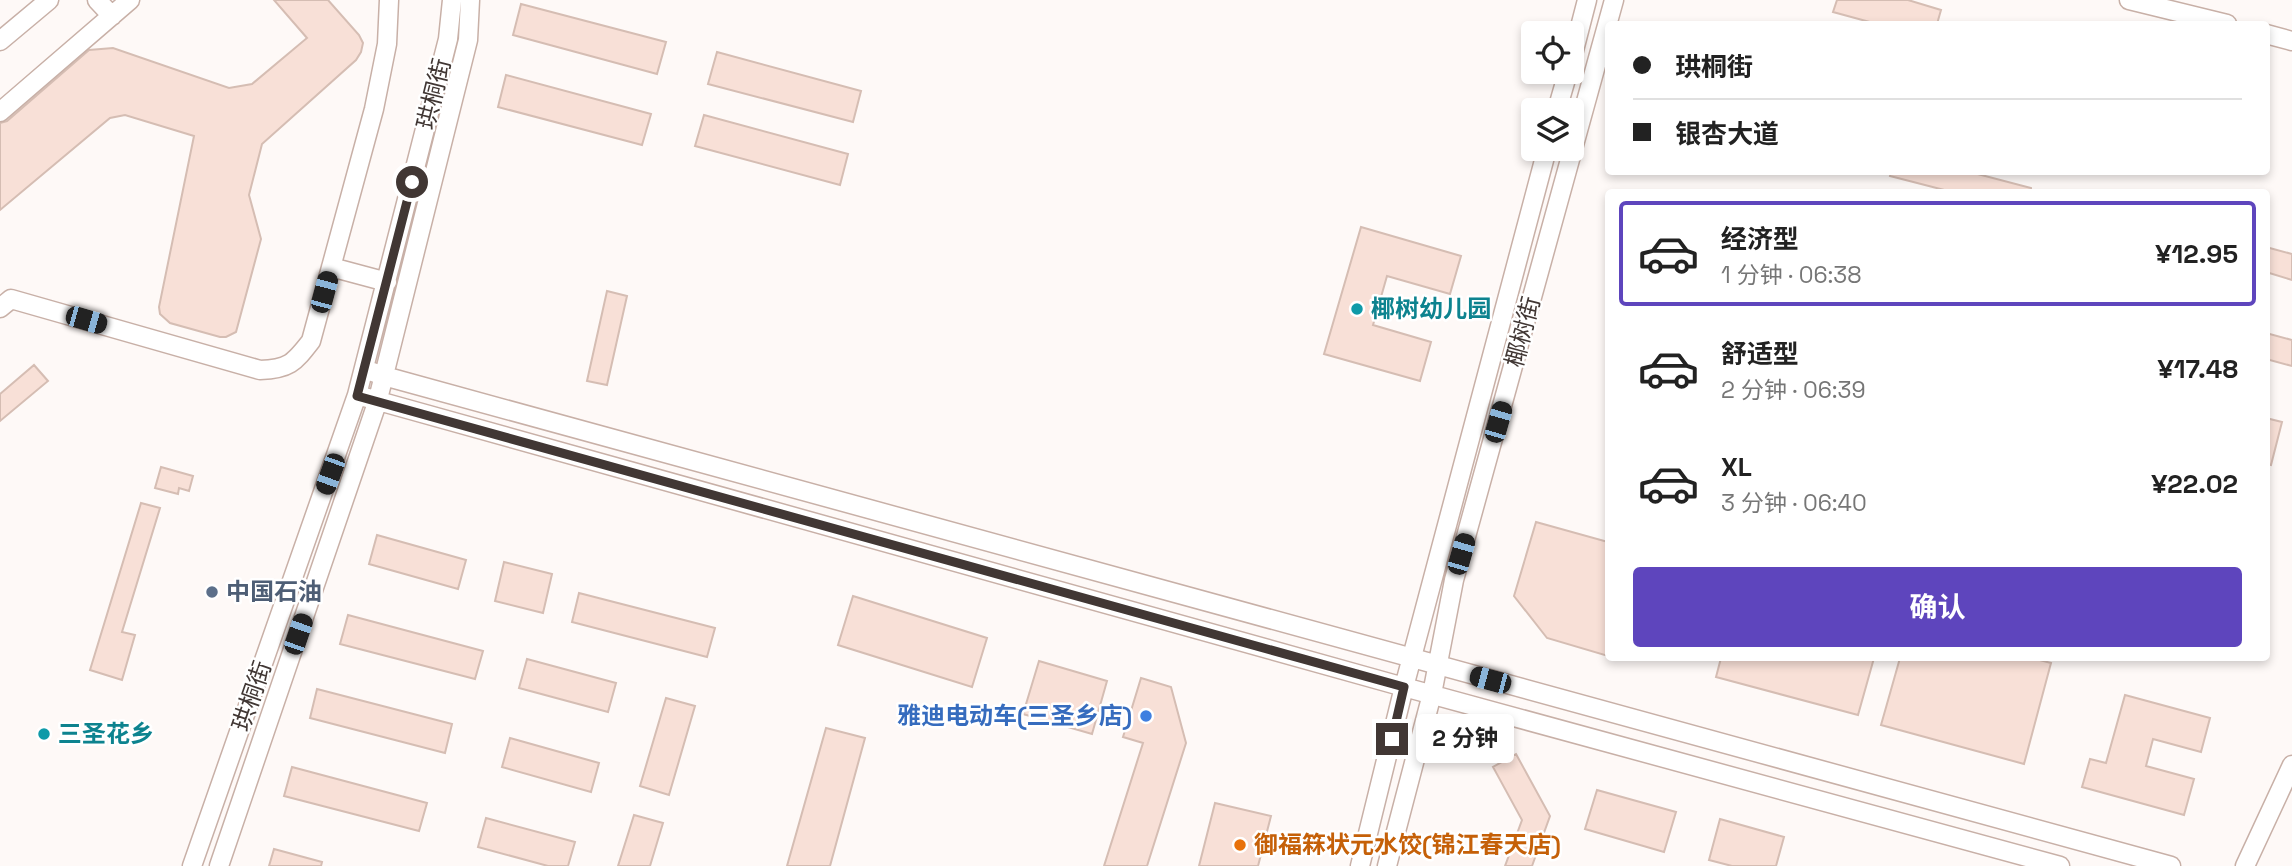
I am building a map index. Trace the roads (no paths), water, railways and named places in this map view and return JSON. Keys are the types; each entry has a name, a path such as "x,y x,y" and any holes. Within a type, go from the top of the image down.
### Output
{"street":[{"path":"0,41 49,0"},
{"path":"97,0 112,16"},
{"path":"0,112 130,0"},
{"path":"4,298 260,370 280,370 296,361 311,341 374,110 387,44 389,0"},
{"name":"珙桐街","path":"192,866 357,396 448,39 452,0"},
{"name":"珙桐街","path":"219,866 377,403 468,40 470,0"},
{"path":"1582,21 1587,0"},
{"name":"椰树街","path":"1608,21 1614,0"},
{"path":"2129,0 2215,21"},
{"name":"椰树街","path":"1387,866 1432,694 1454,580 1605,33"},
{"path":"2270,35 2292,41"},
{"name":"椰树街","path":"1360,866 1404,687 1544,161"},
{"path":"331,267 387,282"},
{"path":"364,369 2171,866"},
{"path":"357,396 2060,866"},
{"path":"2245,866 2292,765"}],"place":[{"name":"椰树幼儿园","path":"1357,309"},
{"name":"中国石油","path":"212,592"},
{"name":"雅迪电动车(三圣乡店)","path":"1146,716"},
{"name":"三圣花乡","path":"44,734"},
{"name":"御福箖状元水饺(锦江春天店)","path":"1240,845"}]}
